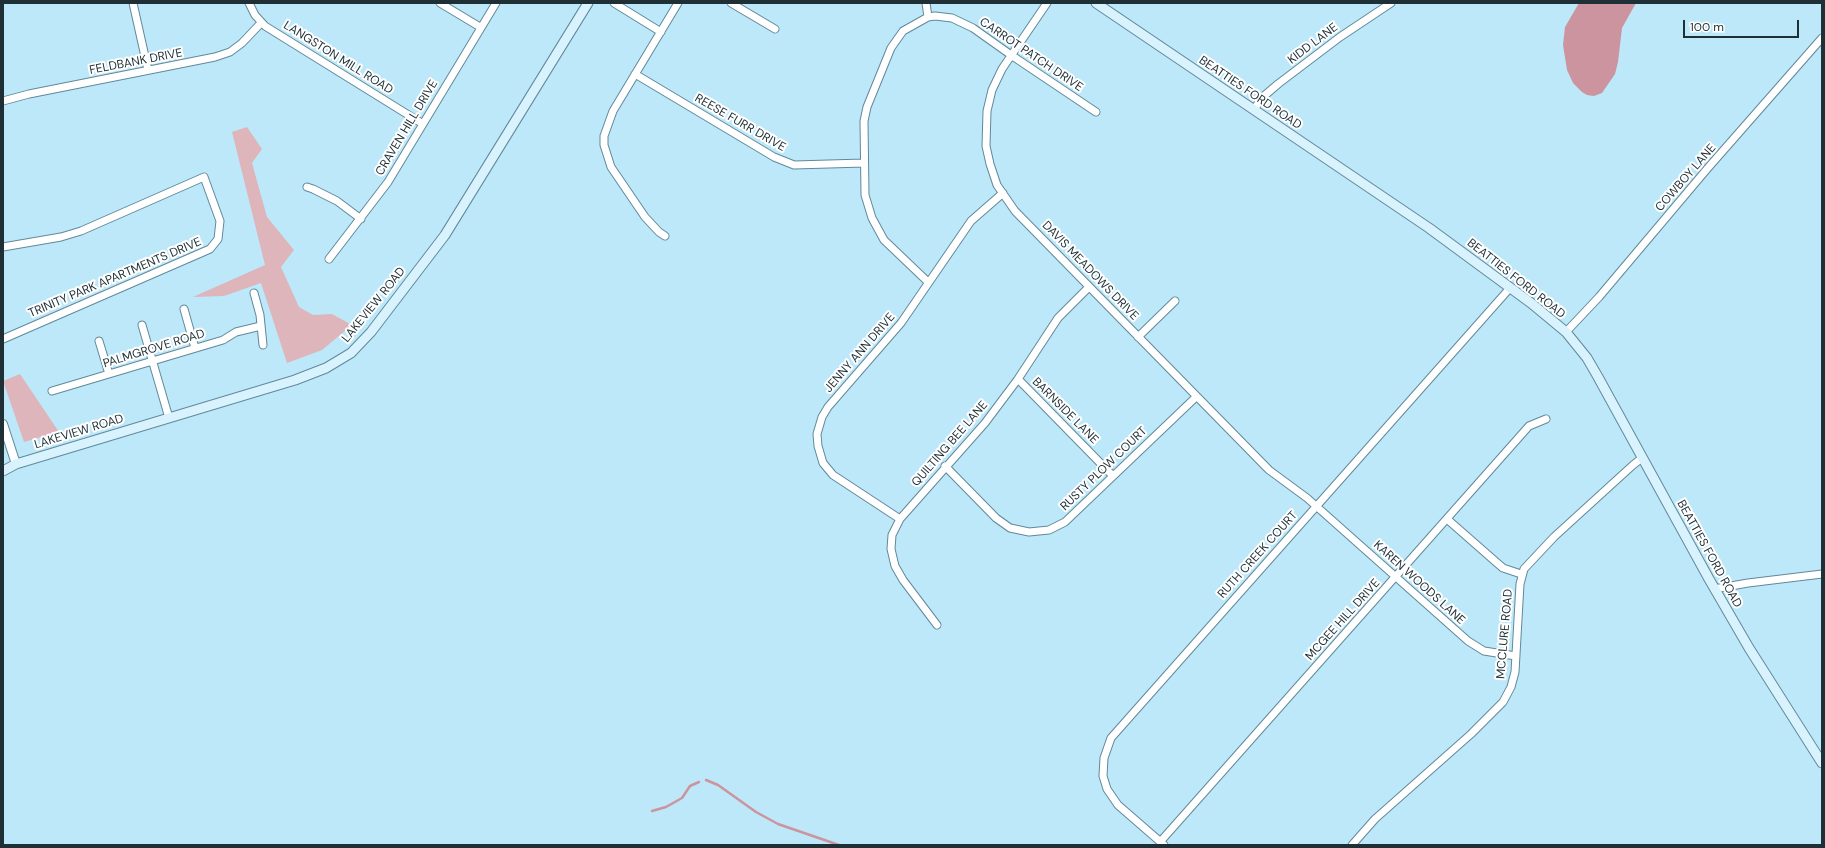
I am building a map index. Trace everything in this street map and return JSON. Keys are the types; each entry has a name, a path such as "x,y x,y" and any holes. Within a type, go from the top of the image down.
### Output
{"main road":[{"name":"LAKEVIEW ROAD","path":"3,471 16,464 295,380 326,368 351,353 371,332 445,235 588,3"},
{"name":"BEATTIES FORD ROAD","path":"1096,3 1429,228 1553,320 1566,332 1587,358 1714,589 1822,763"}],"street":[{"path":"133,3 148,70"},
{"name":"LANGSTON MILL ROAD","path":"249,3 261,23 271,31 423,124"},
{"path":"440,3 480,27"},
{"name":"CRAVEN HILL DRIVE","path":"329,259 388,182 480,27 496,3"},
{"path":"614,3 661,32"},
{"path":"665,236 645,217 611,167 604,145 607,124 613,111 678,3"},
{"path":"731,3 775,29"},
{"path":"926,3 928,17 903,31 891,48 867,108 864,121 864,163 865,194 872,218 884,240 928,282"},
{"name":"DAVIS MEADOWS DRIVE","path":"1047,3 1011,55 992,90 986,111 985,130 986,146 995,180 1015,211 1196,397 1269,470 1297,490 1316,507"},
{"name":"KIDD LANE","path":"1254,109 1264,96 1278,84 1335,41 1391,3"},
{"name":"CARROT PATCH DRIVE","path":"928,17 935,16 952,18 973,28 1096,112"},
{"name":"FELDBANK DRIVE","path":"3,101 29,94 215,57 230,52 242,43 261,23"},
{"name":"COWBOY LANE","path":"1566,332 1599,297 1707,169 1822,38"},
{"name":"REESE FURR DRIVE","path":"636,74 774,157 794,165 864,163"},
{"name":"TRINITY PARK APARTMENTS DRIVE","path":"3,247 61,237 81,231 204,177 220,220 218,239 210,249 3,339"},
{"path":"307,187 337,201 361,219"},
{"name":"JENNY ANN DRIVE","path":"900,519 833,475 823,464 818,446 817,434 828,407 901,322 971,221 1003,193"},
{"name":"QUILTING BEE LANE","path":"937,625 903,580 895,566 891,549 892,535 900,519 985,422 1018,379 1058,318 1089,287"},
{"name":"RUTH CREEK COURT","path":"1162,843 1123,810 1110,795 1105,783 1103,769 1104,758 1109,743 1510,288"},
{"path":"254,293 261,326 263,345"},
{"path":"1138,337 1176,301"},
{"path":"184,309 195,348"},
{"path":"142,325 169,418"},
{"name":"PALMGROVE ROAD","path":"52,391 223,340 236,332 261,326"},
{"path":"99,341 109,374"},
{"name":"BARNSIDE LANE","path":"1018,379 1113,476"},
{"name":"RUSTY PLOW COURT","path":"946,466 996,518 1010,528 1029,532 1049,530 1065,522 1196,397"},
{"name":"MCGEE HILL DRIVE","path":"1162,843 1529,426 1546,419"},
{"path":"3,424 16,464"},
{"name":"MCCLURE ROAD","path":"1352,845 1375,819 1494,712 1503,702 1511,687 1516,656 1521,574 1528,563 1554,537 1632,465 1642,458"},
{"name":"KAREN WOODS LANE","path":"1316,507 1477,647 1495,654 1516,656"},
{"path":"1447,519 1503,568 1521,574"},
{"path":"1714,589 1748,583 1822,574"}],"shaded area":[{"path":"1579,3 1636,3 1622,28 1615,74 1602,93 1594,96 1587,95 1582,92 1573,83 1567,70 1563,45 1565,27"},
{"path":"247,127 262,149 252,163 267,217 294,250 281,267 299,307 313,315 332,314 352,325 322,350 287,363 261,283 224,296 193,297 265,265 232,132"},
{"path":"20,374 59,432 24,442 3,381"}],"waterway":[{"path":"706,780 718,785 756,812 778,824 839,845"},
{"path":"652,811 666,807 682,798 690,786 699,782"}]}
